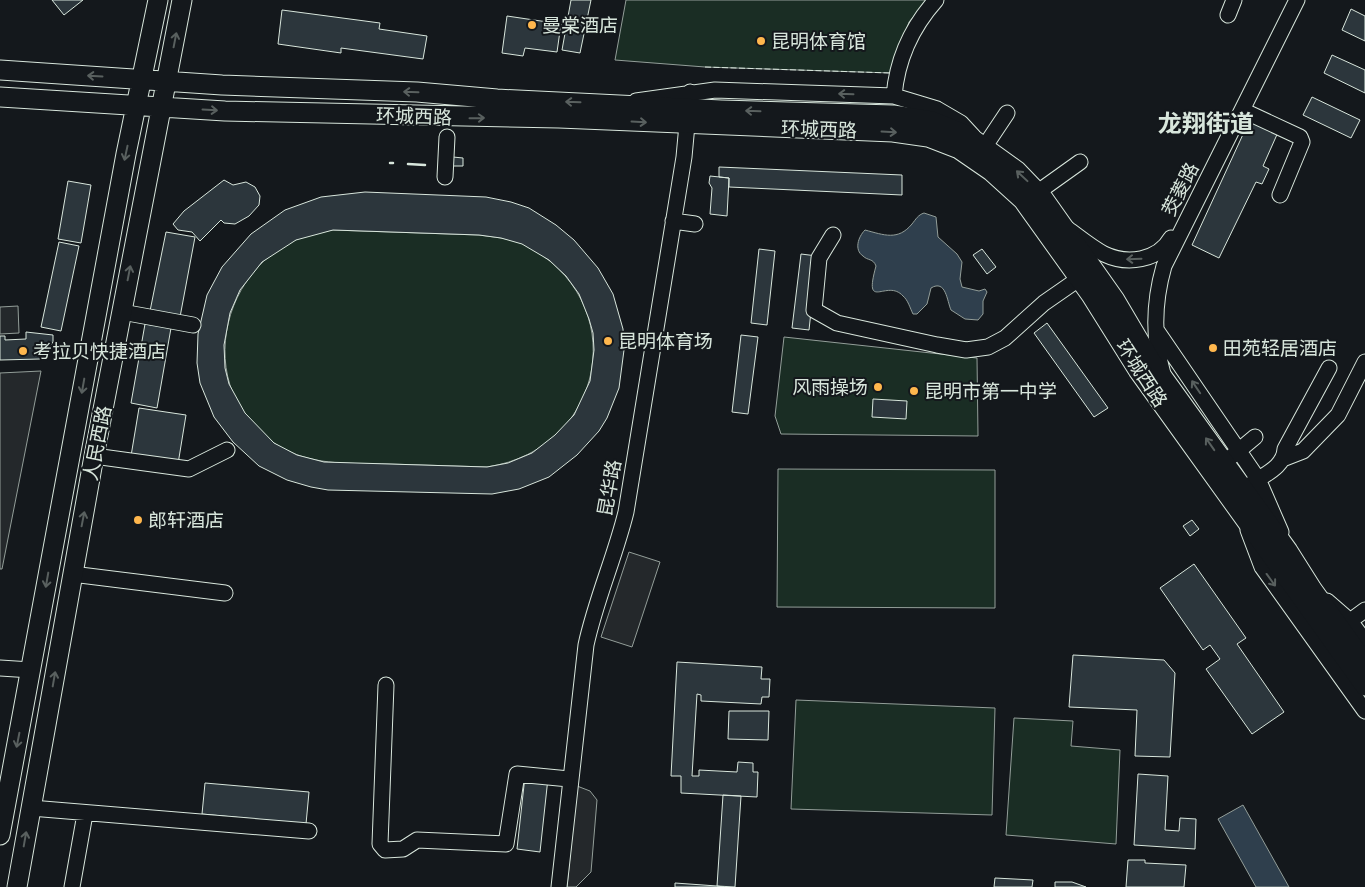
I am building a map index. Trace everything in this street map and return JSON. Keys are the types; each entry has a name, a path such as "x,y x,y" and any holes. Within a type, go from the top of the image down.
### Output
{"main road":[{"name":"人民西路","path":"0,835 126,154 158,0"},
{"name":"人民西路","path":"17,887 72,574 182,0"},
{"name":"环城西路","path":"0,70 166,81 689,108 904,116 944,124 982,144 1017,171 1038,192 1115,300 1165,380 1224,462 1251,484 1312,589 1365,663"},
{"name":"环城西路","path":"0,97 137,106 460,118 559,118 689,108 918,135 949,144 981,163 1014,190 1031,209 1080,278 1138,370 1365,686"}],"street":[{"path":"894,96 897,73 915,25 936,0"},
{"path":"1228,15 1234,0"},
{"name":"茭菱路","path":"1061,224 1103,253 1115,257 1142,259 1161,251 1170,241 1290,0"},
{"name":"茭菱路","path":"1165,380 1158,350 1156,330 1158,293 1164,266 1297,0"},
{"path":"689,108 722,90 894,96 937,109 950,116 961,123 982,144 1007,113"},
{"name":"昆华路","path":"558,887 586,645 602,583 618,546 626,512 684,157 689,108"},
{"path":"1242,110 1300,137 1302,142 1280,195"},
{"path":"445,177 447,137"},
{"path":"1038,192 1080,162"},
{"path":"673,221 695,224"},
{"path":"833,235 819,258 814,310 837,322 966,350 988,347 1005,338 1044,303 1080,278"},
{"path":"122,312 193,325"},
{"path":"1156,330 1239,451 1251,484 1285,458 1303,451 1338,415 1365,362"},
{"path":"1285,458 1285,449 1329,368"},
{"path":"1224,462 1255,437"},
{"path":"94,456 190,469 227,450"},
{"path":"1244,520 1262,567 1365,711"},
{"path":"72,574 225,593"},
{"path":"1312,589 1350,621 1365,642"},
{"path":"1350,621 1365,610"},
{"path":"0,668 31,670"},
{"path":"386,685 380,844 385,850 403,849 418,840 506,844 517,774 569,779"},
{"path":"31,808 85,814 309,831"},
{"path":"72,887 85,814"}],"green space":[{"name":"昆明体育馆","path":"626,0 927,0 909,22 891,73 705,67 615,60"},
{"path":"333,230 479,235 501,238 523,244 558,269 581,300 592,334 592,369 580,403 559,432 528,455 487,467 322,461 284,449 252,424 233,393 225,358 228,323 241,290 264,261 295,240"},
{"name":"风雨操场","path":"784,337 977,358 978,436 781,434 775,416"},
{"path":"778,469 995,470 995,608 777,607"},
{"path":"796,700 995,708 992,815 791,809"},
{"path":"1014,718 1073,721 1071,746 1120,750 1116,844 1006,835"}],"shaded area":[{"path":"18,306 19,333 0,334 0,307"},
{"path":"41,371 2,569 0,569 0,373"},
{"path":"629,552 660,562 632,647 601,637"},
{"path":"577,786 590,791 597,800 591,872 576,887 567,887"}],"water":[{"path":"924,213 936,217 938,237 957,254 962,262 960,279 962,287 979,291 985,289 987,292 983,301 983,314 978,320 965,319 951,310 945,292 940,286 931,288 927,304 917,314 913,314 906,300 897,291 879,292 872,288 876,266 860,253 858,247 859,240 865,230 885,235 896,235 907,229"},
{"path":"1243,805 1289,887 1256,887 1218,819"}],"building":[{"path":"52,0 83,0 64,15"},
{"path":"571,0 591,0 580,53 562,50"},
{"path":"1351,9 1365,16 1365,41 1342,30"},
{"path":"282,10 380,23 379,29 427,36 423,59 341,48 341,53 278,44"},
{"path":"507,16 561,24 557,52 525,48 523,56 502,53"},
{"path":"1332,55 1365,70 1365,93 1324,73"},
{"path":"1312,97 1360,120 1351,138 1303,115"},
{"path":"1251,117 1279,130 1263,166 1269,169 1262,184 1256,182 1219,258 1192,245"},
{"path":"453,157 463,158 463,166 453,166"},
{"path":"719,167 902,175 902,195 729,187 729,178 719,177"},
{"path":"710,176 729,178 727,216 710,214 712,188 709,183"},
{"path":"224,180 233,185 246,182 255,187 260,196 259,205 249,216 235,224 224,223 221,220 200,241 192,232 178,230 173,224 184,211"},
{"path":"68,181 91,185 81,243 58,239"},
{"name":"昆明体育场","path":"365,192 486,197 529,208 556,225 574,240 598,268 613,294 623,329 624,350 619,388 607,418 599,431 577,455 549,477 519,489 492,494 328,490 287,480 259,466 233,442 214,417 200,383 197,363 198,334 207,295 222,267 251,234 285,210 321,197","holes":["333,230 479,235 501,238 522,244 549,260 566,276 579,294 593,333 594,350 590,381 574,415 555,435 532,453 508,463 487,467 324,462 297,455 274,443 245,413 229,384 225,368 224,345 230,313 240,290 262,262 296,240"]},
{"path":"166,232 195,237 180,317 150,311"},
{"path":"59,242 79,246 61,331 41,327"},
{"path":"759,249 775,251 767,325 751,323"},
{"path":"982,249 996,267 987,274 973,255"},
{"path":"801,254 817,256 809,330 792,328"},
{"path":"1047,323 1108,408 1094,417 1034,333"},
{"path":"145,324 171,328 157,408 131,403"},
{"name":"考拉贝快捷酒店","path":"26,332 53,335 53,342 40,359 0,360 0,336 5,336 5,340 26,339"},
{"path":"741,335 758,337 748,414 732,412"},
{"path":"873,399 907,401 906,419 872,417"},
{"path":"139,408 186,415 178,464 131,456"},
{"path":"1192,520 1199,529 1190,536 1183,526"},
{"path":"1194,564 1246,638 1237,644 1284,712 1252,734 1206,669 1220,659 1210,645 1203,650 1160,588"},
{"path":"1073,655 1164,660 1175,673 1170,757 1135,756 1137,710 1069,707"},
{"path":"677,662 762,667 761,679 770,679 769,697 762,697 761,704 701,701 701,695 697,694 692,776 699,776 699,770 737,772 738,762 753,763 753,772 758,772 757,797 681,793 681,776 671,776"},
{"path":"729,711 769,711 768,740 728,739"},
{"path":"1138,774 1168,776 1165,830 1179,831 1180,818 1196,819 1195,849 1134,845"},
{"path":"525,776 548,778 540,852 517,849"},
{"path":"205,783 309,792 306,824 202,814"},
{"path":"723,795 741,796 735,887 717,886"},
{"path":"1128,860 1145,860 1145,863 1186,865 1184,887 1126,887"},
{"path":"995,878 1033,880 1032,887 994,887"},
{"path":"1055,882 1072,882 1086,887 1055,887"},
{"path":"675,883 717,886 724,887 675,887"}],"fence":[{"path":"705,67 891,73"}],"wall":[{"path":"408,164 425,165"}],"place":[{"name":"曼棠酒店","path":"532,25"},
{"name":"昆明体育馆","path":"761,41"},
{"name":"昆明体育场","path":"608,341"},
{"name":"田苑轻居酒店","path":"1213,348"},
{"name":"考拉贝快捷酒店","path":"23,351"},
{"name":"风雨操场","path":"878,387"},
{"name":"昆明市第一中学","path":"914,391"},
{"name":"郎轩酒店","path":"138,520"}],"district":[{"name":"龙翔街道","path":"1206,124"}]}
